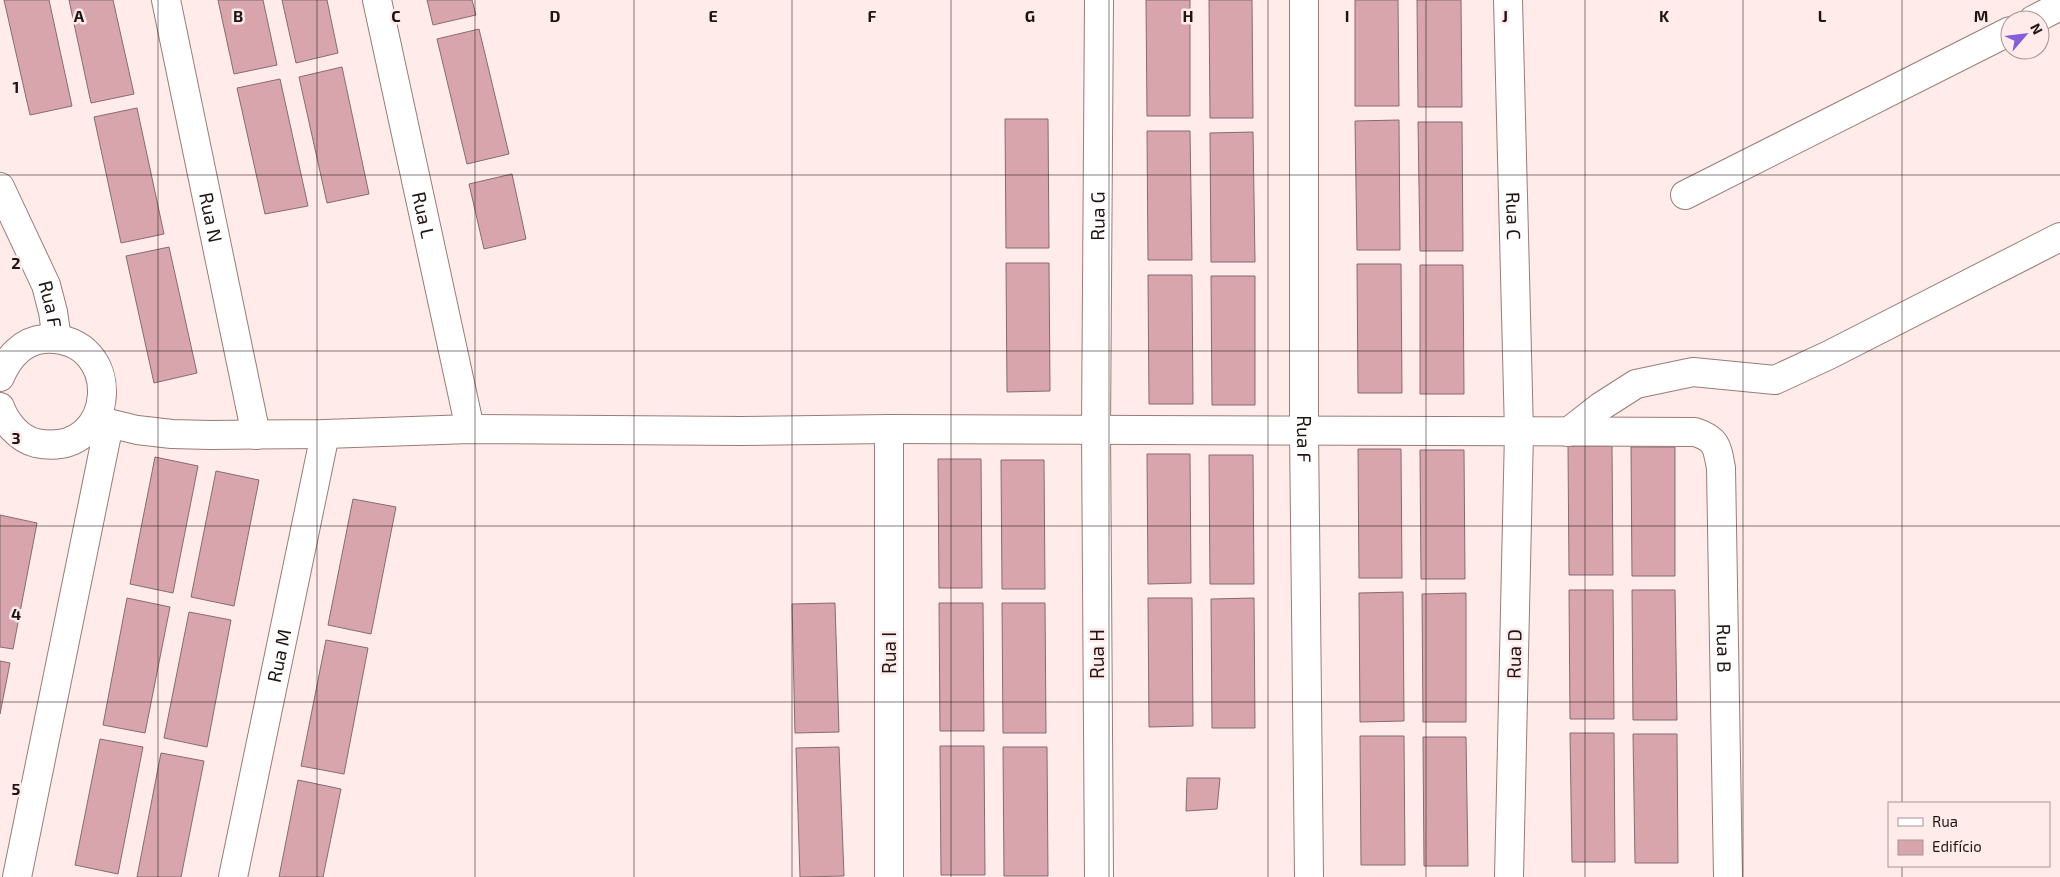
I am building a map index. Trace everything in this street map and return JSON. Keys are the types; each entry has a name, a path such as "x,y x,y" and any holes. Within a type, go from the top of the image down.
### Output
{"street":[{"name":"Rua N","path":"166,0 256,435"},
{"name":"Rua L","path":"377,0 470,429"},
{"name":"Rua G","path":"1096,431 1099,0"},
{"name":"Rua F","path":"1304,0 1304,431 1309,877"},
{"name":"Rua C","path":"1508,0 1520,432"},
{"path":"1685,195 2000,36"},
{"name":"Rua F","path":"0,187 46,285 57,339"},
{"path":"3,419 18,434 31,442 45,445 60,445 74,440 102,422 137,430 172,434 256,435 470,429 1568,432 1636,384 1693,372 1775,380 1829,355 2060,237"},
{"path":"0,377 5,365 14,352 27,344 41,339 57,339 84,351 98,369 103,391 102,422 17,877"},
{"name":"Rua I","path":"889,429 889,877"},
{"name":"Rua H","path":"1096,431 1098,877"},
{"name":"Rua D","path":"1509,877 1520,432"},
{"name":"Rua B","path":"1568,432 1695,432 1708,437 1718,449 1722,468 1728,877"},
{"name":"Rua M","path":"233,877 325,434"}],"building":[{"path":"4,0 49,0 72,106 30,115"},
{"path":"69,0 113,0 134,94 91,103"},
{"path":"218,0 263,0 277,65 234,74"},
{"path":"282,0 327,0 338,53 296,63"},
{"path":"427,0 472,0 476,15 433,25"},
{"path":"1146,0 1190,0 1190,116 1147,116"},
{"path":"1209,0 1252,0 1253,118 1210,118"},
{"path":"1355,0 1398,0 1399,106 1355,106"},
{"path":"1417,0 1461,0 1462,107 1418,107"},
{"path":"479,29 509,154 467,164 437,39"},
{"path":"342,67 369,194 327,203 299,77"},
{"path":"280,79 308,206 265,214 237,88"},
{"path":"137,108 164,234 121,243 94,117"},
{"path":"1005,119 1048,119 1049,248 1006,248"},
{"path":"1399,120 1400,250 1357,250 1355,121"},
{"path":"1418,122 1462,122 1463,251 1420,251"},
{"path":"1147,131 1190,131 1192,260 1148,260"},
{"path":"1253,132 1255,262 1211,262 1210,133"},
{"path":"512,174 526,239 484,249 469,184"},
{"path":"169,247 197,373 154,383 126,256"},
{"path":"1006,263 1049,263 1050,391 1007,392"},
{"path":"1357,264 1401,264 1402,393 1358,393"},
{"path":"1420,265 1463,265 1464,394 1420,394"},
{"path":"1148,275 1192,275 1193,404 1149,404"},
{"path":"1211,276 1255,276 1255,405 1212,405"},
{"path":"1568,446 1612,446 1613,575 1569,575"},
{"path":"1631,447 1675,447 1675,576 1632,576"},
{"path":"1358,449 1401,449 1402,578 1359,578"},
{"path":"1420,450 1464,450 1465,579 1421,579"},
{"path":"1147,454 1190,454 1191,583 1148,584"},
{"path":"1209,455 1253,455 1254,584 1210,584"},
{"path":"155,457 198,466 173,593 130,584"},
{"path":"938,459 981,459 982,588 939,588"},
{"path":"1001,460 1044,460 1045,589 1002,589"},
{"path":"216,471 259,480 234,606 191,597"},
{"path":"353,499 396,507 371,634 328,625"},
{"path":"0,515 37,523 13,649 0,647"},
{"path":"1569,590 1613,590 1614,719 1570,719"},
{"path":"1632,590 1675,590 1677,720 1633,720"},
{"path":"1403,592 1404,721 1360,722 1359,593"},
{"path":"1466,593 1466,722 1423,722 1422,594"},
{"path":"127,598 170,607 145,733 103,725"},
{"path":"1148,598 1192,598 1193,726 1149,727"},
{"path":"1254,598 1255,728 1212,728 1211,599"},
{"path":"835,603 839,732 795,733 792,604"},
{"path":"939,603 983,603 984,731 940,731"},
{"path":"1002,603 1045,603 1046,733 1003,733"},
{"path":"189,612 231,620 207,747 164,738"},
{"path":"326,640 368,648 344,774 301,766"},
{"path":"0,661 10,663 0,714"},
{"path":"1570,733 1614,733 1615,862 1572,862"},
{"path":"1633,734 1677,734 1678,863 1635,863"},
{"path":"1360,736 1404,736 1405,865 1361,865"},
{"path":"1423,737 1466,737 1468,866 1424,866"},
{"path":"100,739 143,747 118,874 75,865"},
{"path":"940,746 984,746 985,875 941,875"},
{"path":"839,747 844,876 800,877 796,748"},
{"path":"1003,747 1047,747 1048,876 1004,876"},
{"path":"161,753 204,761 181,877 137,877"},
{"path":"1187,778 1220,778 1217,809 1186,811"},
{"path":"298,780 341,789 323,877 279,877"}]}
